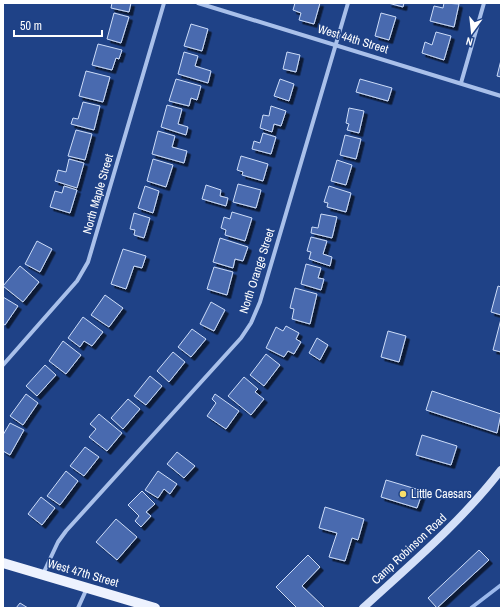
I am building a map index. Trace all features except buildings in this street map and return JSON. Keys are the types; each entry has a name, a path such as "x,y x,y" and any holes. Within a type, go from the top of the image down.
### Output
{"main road":[{"name":"Camp Robinson Road","path":"363,608 445,533 501,470"},
{"name":"West 47th Street","path":"3,563 155,608"}],"street":[{"name":"North Maple Street","path":"3,365 77,281 88,262 164,3"},
{"name":"West 44th Street","path":"198,3 336,44 501,96"},
{"name":"North Orange Street","path":"43,575 58,542 66,531 241,338 251,323 260,302 348,3"},
{"path":"461,83 484,3"},
{"path":"78,608 87,588"}],"waterway":[{"path":"471,608 501,585"}],"place":[{"name":"Little Caesars","path":"403,494"}]}
